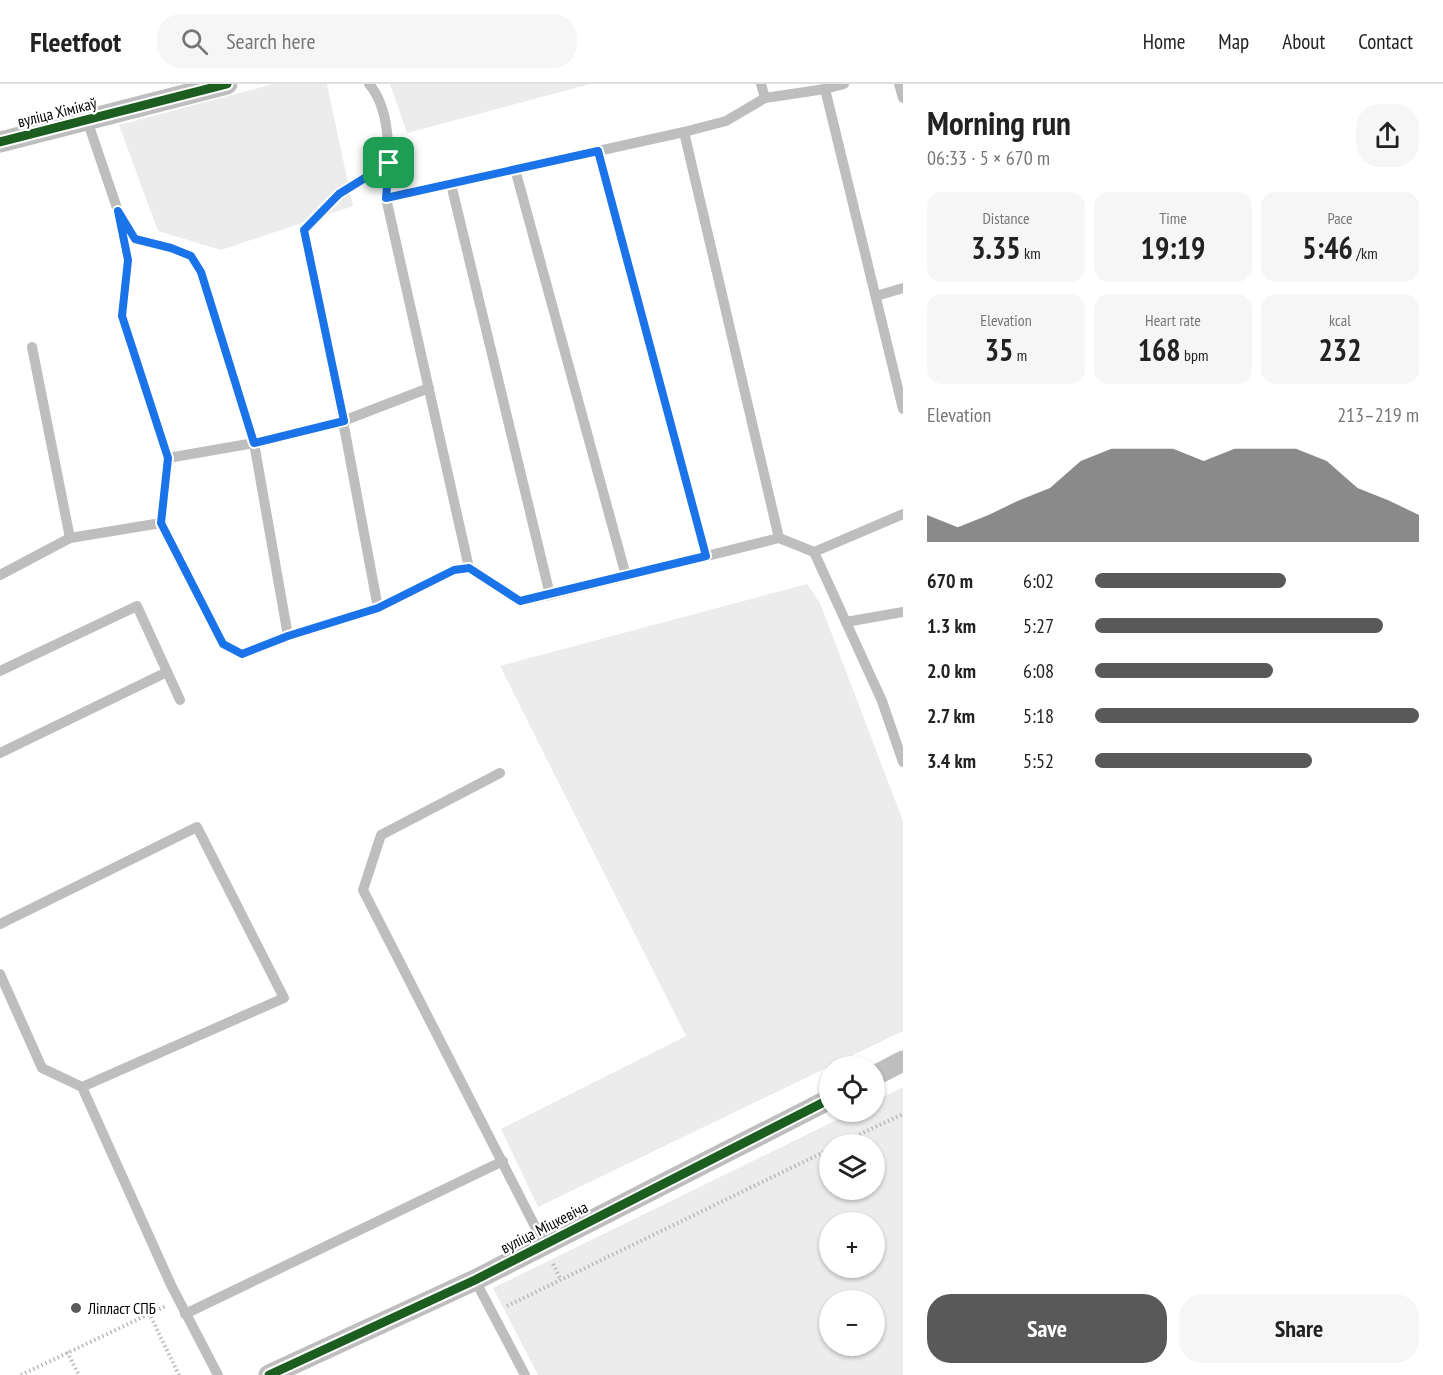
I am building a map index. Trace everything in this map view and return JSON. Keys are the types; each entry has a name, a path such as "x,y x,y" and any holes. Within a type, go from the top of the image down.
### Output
{"street":[{"name":"вуліца Хімікаў","path":"0,141 227,84"},
{"path":"885,1071 903,1062"},
{"name":"вуліца Міцкевіча","path":"269,1375 475,1280 819,1105"}],"lane":[{"path":"369,84 375,91 386,123 389,163 386,198 469,568"},
{"path":"761,84 765,98"},
{"path":"386,198 684,132 726,121 765,98 844,84"},
{"path":"899,84 903,98"},
{"path":"825,89 903,409"},
{"path":"87,120 118,211 128,260 122,316 168,458 161,523 223,644 242,654 288,636 378,608 454,570 469,568 520,601 779,538 814,552 882,701 903,762"},
{"path":"684,132 779,538"},
{"path":"598,151 706,556"},
{"path":"378,608 344,421 304,230 339,194 389,163"},
{"path":"515,170 626,576"},
{"path":"451,184 550,595"},
{"path":"118,211 135,239 171,248 191,256 201,272 254,443 288,636"},
{"path":"876,296 903,288"},
{"path":"32,347 70,538"},
{"path":"168,458 254,443 344,421 429,388"},
{"path":"814,552 903,514"},
{"path":"0,575 70,538 161,523"},
{"path":"0,671 137,606 180,700"},
{"path":"846,622 903,612"},
{"path":"0,753 167,672"},
{"path":"500,773 381,835 363,890 544,1244"},
{"path":"0,924 197,827 284,998 82,1087"},
{"path":"0,974 42,1068 82,1087 171,1285 218,1375"},
{"path":"185,1314 503,1161"},
{"path":"475,1280 525,1375"}],"path":[{"path":"860,1134 903,1114"},
{"path":"493,1313 819,1154"},
{"path":"21,1375 148,1313 180,1300"},
{"path":"148,1313 179,1375"},
{"path":"68,1352 79,1375"}],"shaded area":[{"path":"273,84 327,84 353,206 221,250 158,231 119,125"},
{"path":"390,84 590,84 407,133"},
{"path":"807,584 820,603 903,821 903,1031 851,1056 819,1056 819,1072 538,1207 501,1129 686,1036 500,666"},
{"path":"903,1087 903,1375 538,1375 493,1288 833,1122 885,1122 885,1096"}],"cycle path":[{"path":"0,142 227,84"},
{"path":"269,1375 475,1280 819,1105"}],"place":[{"name":"Ліпласт СПБ","path":"76,1308"}],"route":[{"path":"598,151 706,556 520,601 469,568 454,570 378,608 288,636 242,654 223,644 161,523 168,458 122,316 128,260 118,211 135,239 171,248 191,256 201,272 254,443 344,421 304,230 339,194 389,163 386,198 598,151"}]}
